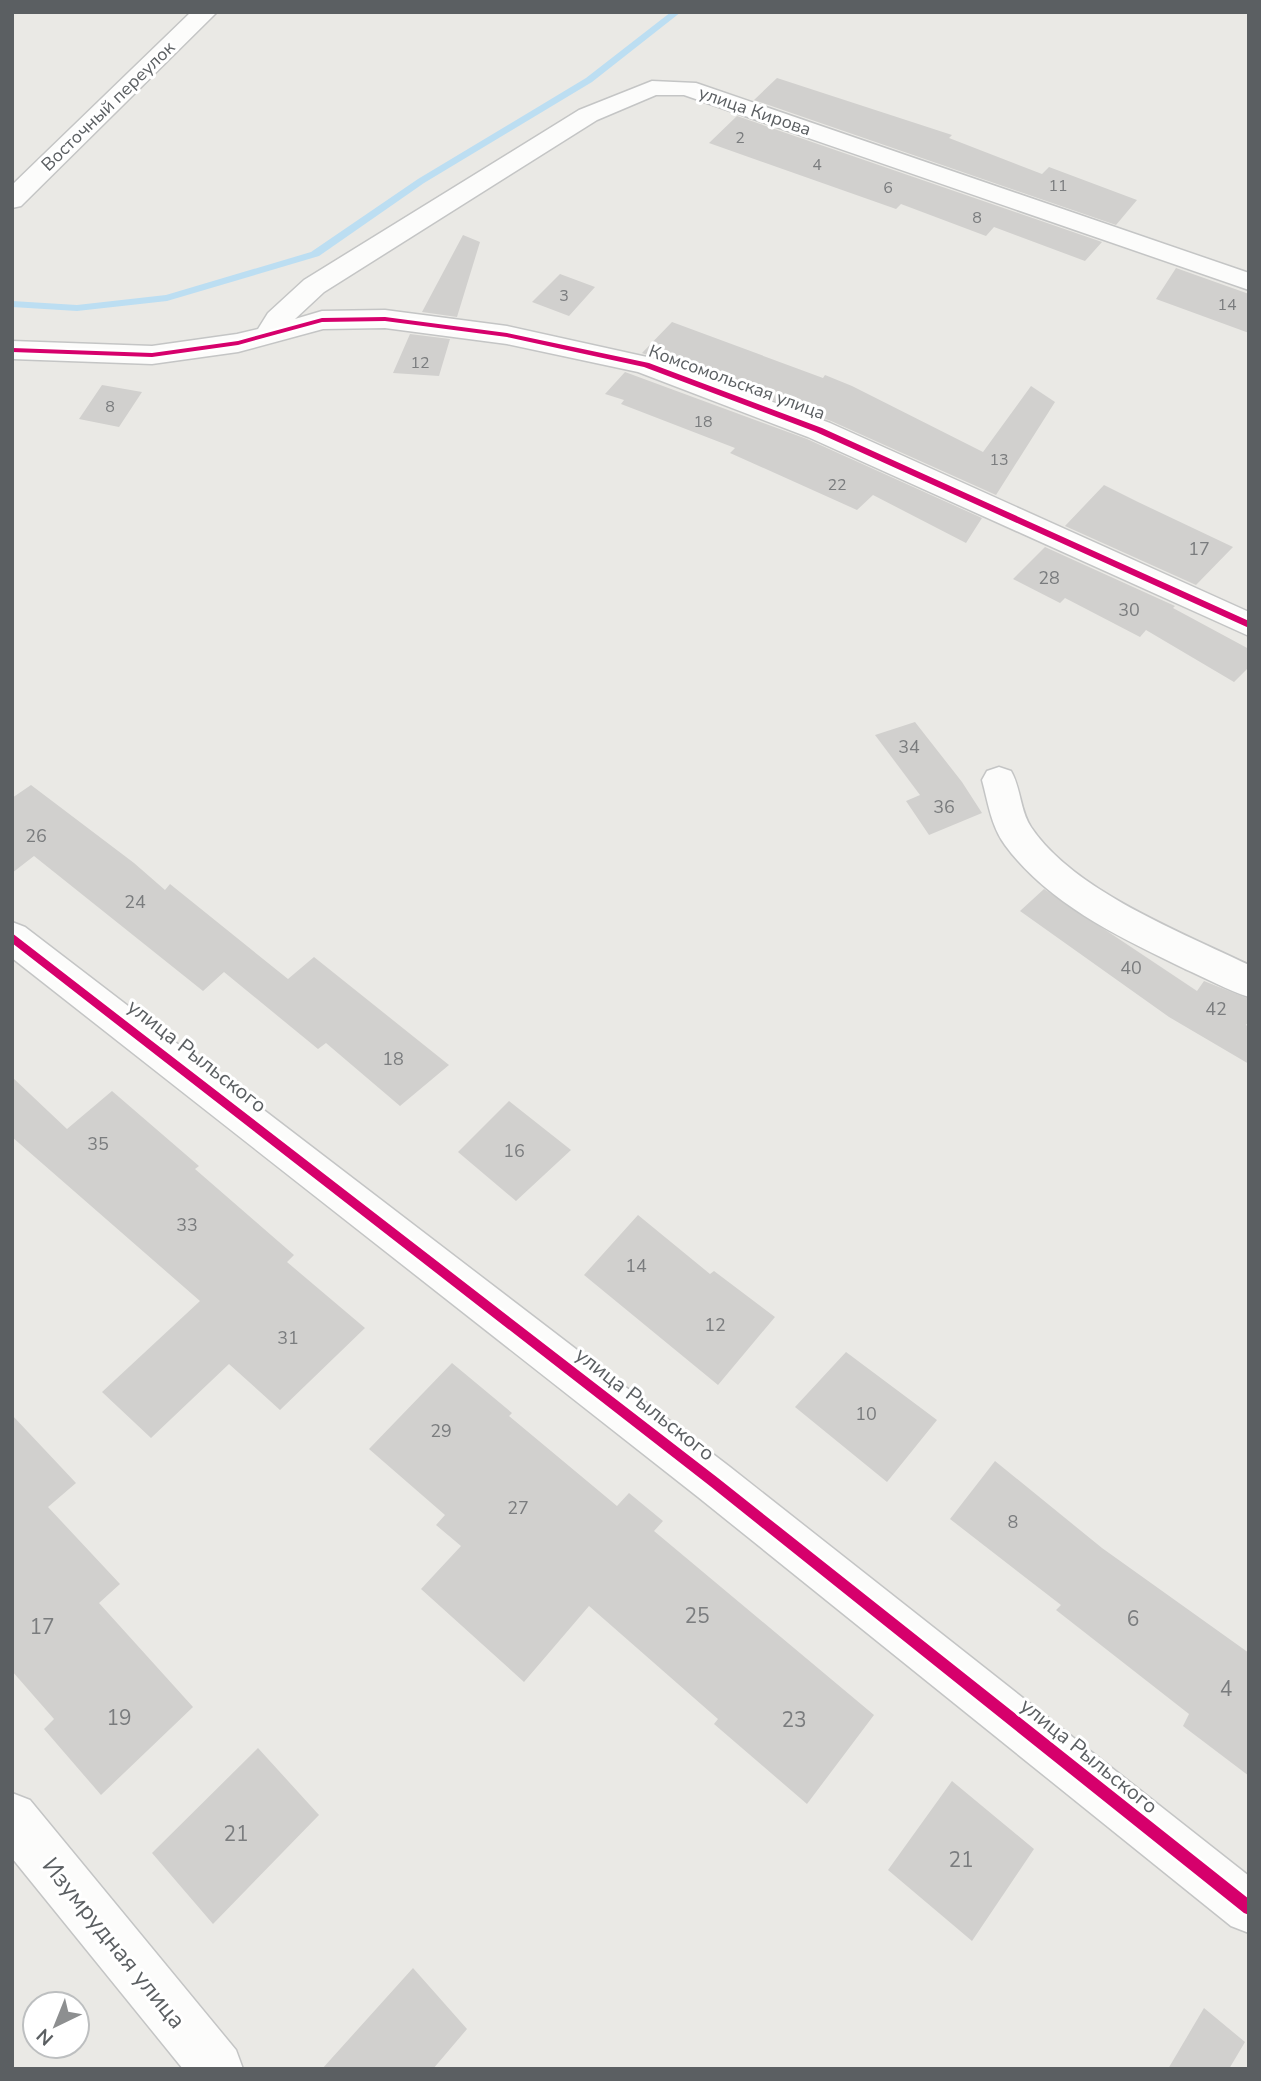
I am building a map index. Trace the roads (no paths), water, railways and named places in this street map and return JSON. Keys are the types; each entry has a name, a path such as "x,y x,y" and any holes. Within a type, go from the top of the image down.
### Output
{"street":[{"name":"Восточный переулок","path":"12,200 205,12"},
{"name":"улица Кирова","path":"270,334 278,319 314,286 588,115 652,88 687,88 1249,282"},
{"name":"Комсомольская улица","path":"12,350 152,355 238,343 322,320 385,319 507,335 646,365 819,430 1249,625"},
{"path":"999,780 1017,834 1052,873 1113,914 1249,982"},
{"name":"улица Рыльского","path":"12,937 714,1482 1249,1908"},
{"name":"Изумрудная улица","path":"12,1818 216,2069"}],"waterway":[{"path":"12,304 77,308 167,298 315,254 421,181 589,80 677,12"}]}
